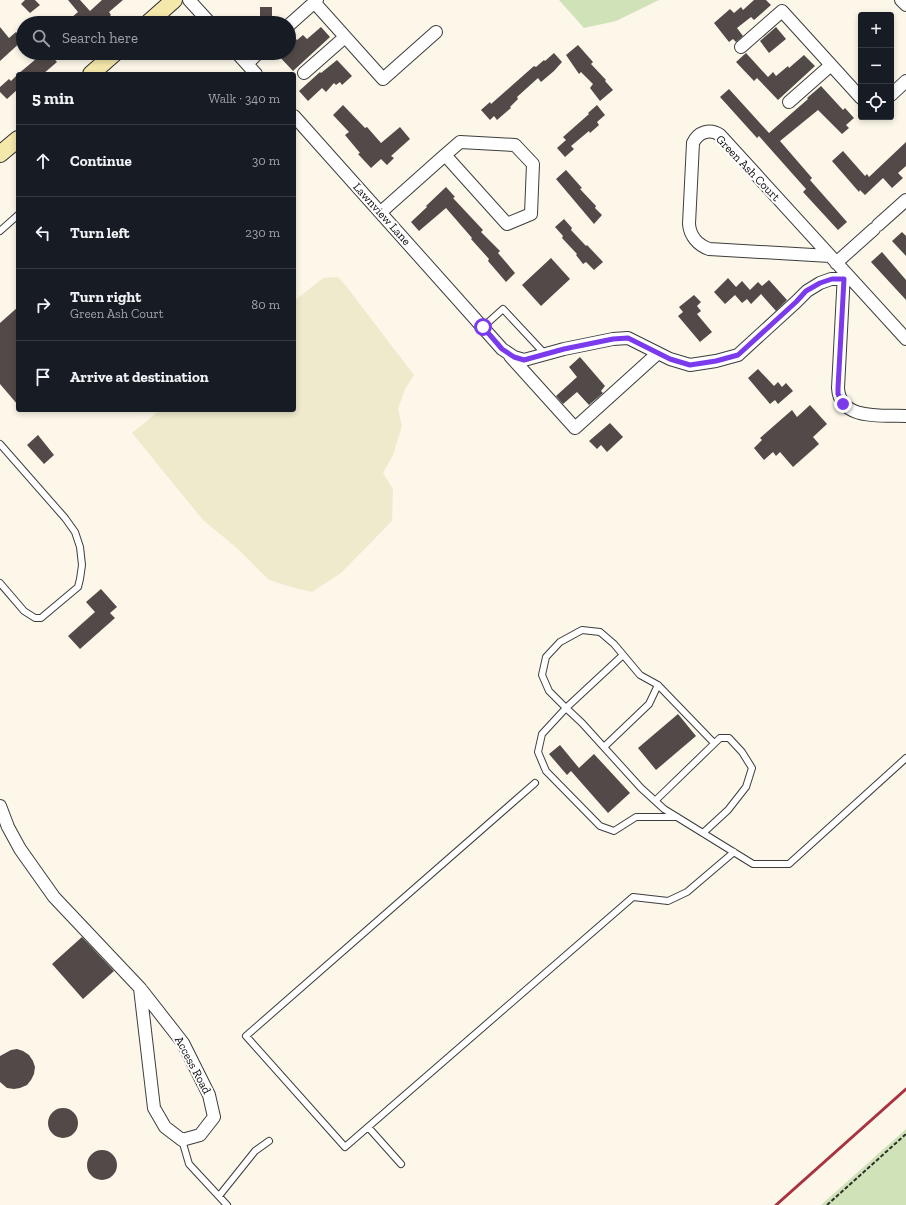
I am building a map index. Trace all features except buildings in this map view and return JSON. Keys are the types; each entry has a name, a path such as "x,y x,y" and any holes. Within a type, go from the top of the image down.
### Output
{"street":[{"path":"156,16 174,0"},
{"path":"189,0 204,16"},
{"path":"901,0 906,5"},
{"path":"296,19 316,1 345,37 383,79 436,32"},
{"path":"741,47 782,11 858,95"},
{"path":"304,73 345,37"},
{"path":"93,72 106,60"},
{"path":"243,60 254,72"},
{"path":"247,64 251,60"},
{"path":"789,102 831,66"},
{"path":"894,92 906,81"},
{"name":"Lawnview Lane","path":"296,118 502,349 575,428 658,353"},
{"name":"Green Ash Court","path":"838,267 709,249 697,242 692,235 689,224 694,143 697,137 701,133 707,131 715,132 720,135 838,267 906,339"},
{"path":"0,154 16,140"},
{"path":"381,212 445,155 460,142 515,145 533,164 531,214 507,224 445,155"},
{"path":"508,354 524,360 613,339 628,338 670,359 690,365 716,361 738,355 806,291 820,283 832,279 838,267 876,227 906,200"},
{"path":"838,267 838,388 840,398 847,408 858,413 906,416"},
{"name":"Access Road","path":"0,807 8,827 20,849 54,897 140,988 183,1043 209,1095 214,1117 200,1135 182,1140"},
{"path":"140,988 154,1108 165,1127 182,1140"}],"lane":[{"path":"0,231 16,217"},
{"path":"483,327 503,309 545,354"},
{"path":"0,444 65,518 75,532 80,547 82,564 78,587 41,618 35,618 24,611 0,584"},
{"path":"714,743 658,685 640,675 614,644 600,632 582,630 560,642 546,657 542,675 549,691 604,747 641,788 664,809 753,864 788,864 906,758"},
{"path":"623,655 566,708 542,734 538,752 546,771 600,826 614,830 636,817 677,817"},
{"path":"604,747 649,704 658,685"},
{"path":"655,801 714,743 720,738 729,738 742,752 752,768 746,787 728,810 703,833"},
{"path":"535,783 246,1036 345,1147 633,897 668,901 687,892 734,852"},
{"path":"368,1127 401,1164"},
{"path":"182,1140 189,1164 227,1205"},
{"path":"219,1196 255,1151 269,1141"}],"path":[{"path":"827,1205 906,1134"}],"shaded area":[{"path":"338,277 414,375 405,389 398,409 402,426 393,455 383,473 393,489 392,521 341,573 312,592 269,580 238,549 203,520 132,433 158,412 296,412 296,299 323,278"}],"green space":[{"path":"559,0 659,0 616,21 584,28"},
{"path":"906,1129 906,1205 821,1205"}],"railway":[{"path":"776,1205 906,1089"}],"route":[{"path":"483,327 502,349 514,357 524,360 564,349 613,339 628,338 670,359 690,365 716,361 738,355 806,291 820,283 832,279 844,279 838,388 838,394 843,404"}]}
